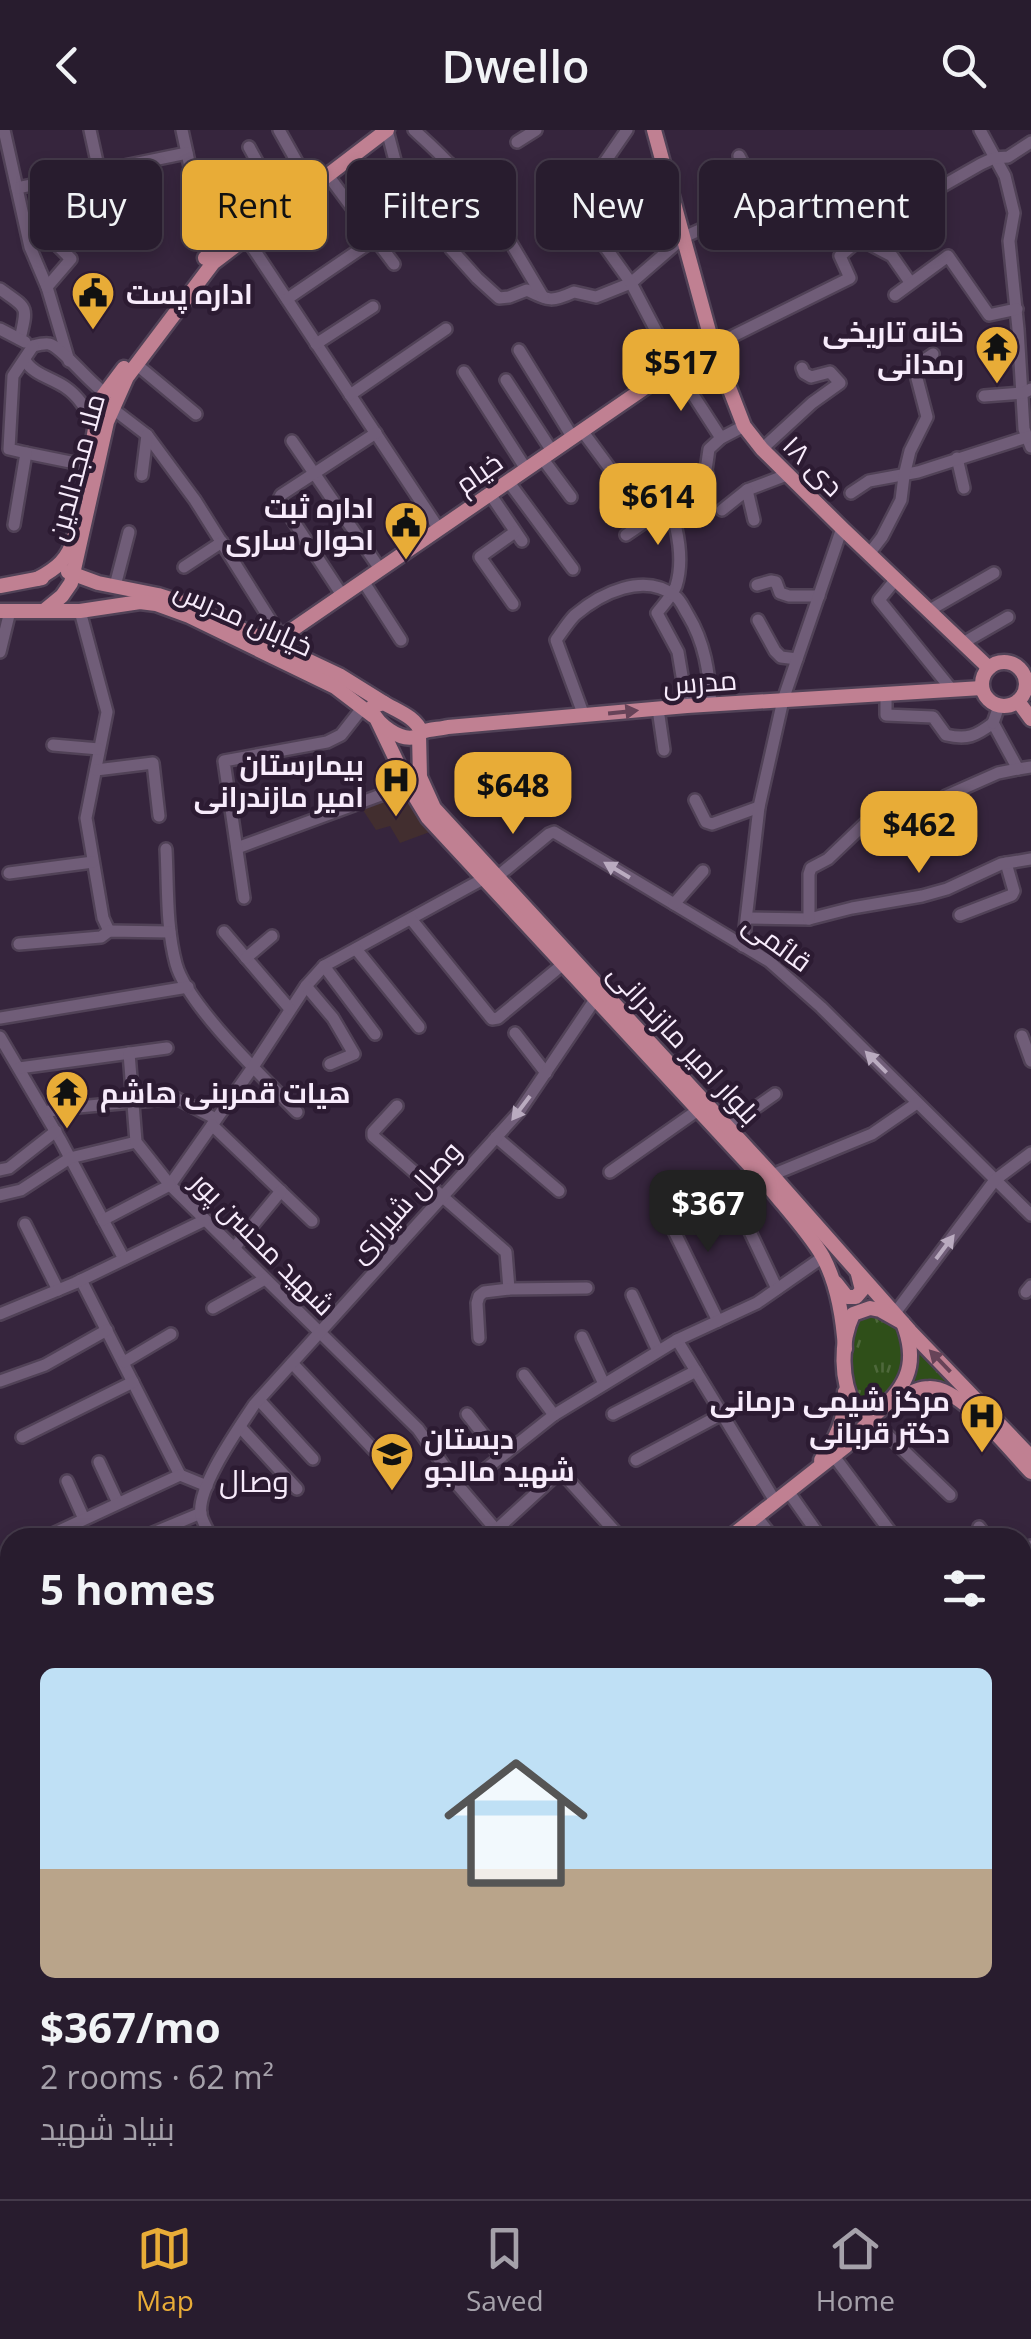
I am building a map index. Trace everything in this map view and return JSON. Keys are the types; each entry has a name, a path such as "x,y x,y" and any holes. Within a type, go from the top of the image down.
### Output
{"main road":[{"name":"ملا مجدالدین","path":"327,166 376,130"},
{"name":"ملا مجدالدین","path":"327,174 387,130"},
{"name":"۱۸ دی","path":"654,130 714,346 744,426 868,554 989,668"},
{"name":"ملا مجدالدین","path":"74,573 111,400 130,361 214,250"},
{"name":"ملا مجدالدین","path":"36,580 56,568 70,552 90,466 96,412 111,400 225,250"},
{"name":"خیام","path":"277,640 675,367 714,346"},
{"path":"0,589 74,573 62,596 45,610"},
{"name":"خیابان مدرس","path":"11,610 156,604 335,686 403,736 420,734 419,725 411,718 277,640 192,606 98,583 74,573"},
{"path":"98,583 92,591 96,599 140,602"},
{"path":"0,589 25,590 30,597 30,602 11,610"},
{"path":"998,662 1013,664 1029,683 1018,701 1006,706 988,700 982,688 989,668 998,662"},
{"name":"مدرس","path":"420,734 448,727 687,706 982,688"},
{"path":"1018,701 1031,719"},
{"path":"371,715 374,706 384,703"},
{"name":"بلوار امیر مازندرانی","path":"371,715 428,818 490,877 728,1127 899,1318 1031,1457"},
{"path":"405,779 407,764 420,766 431,743 448,727"},
{"name":"بلوار امیر مازندرانی","path":"420,734 424,788 434,808 562,964 765,1182 823,1256 840,1310 844,1349"},
{"path":"830,1274 851,1298 862,1290 856,1270"},
{"path":"742,1528 853,1439 894,1397 910,1365 910,1346 899,1318 870,1308 853,1314 844,1349 846,1406 839,1430"},
{"path":"844,1376 854,1408 865,1412 879,1411 920,1389 944,1390 965,1403 1031,1472"},
{"path":"815,1469 842,1426 851,1424 853,1439"}],"street":[{"path":"4,130 30,247 47,287 69,361"},
{"path":"90,130 97,160"},
{"path":"279,130 296,160"},
{"path":"387,130 395,160"},
{"path":"414,130 446,160"},
{"path":"517,142 536,130"},
{"path":"628,130 576,206 631,283 675,367 722,438"},
{"path":"851,493 869,481 904,476 957,458 1029,442 1024,429 1027,391 1009,242 1014,212 1005,176 980,130"},
{"path":"186,133 186,154 208,254"},
{"path":"945,184 994,158 1008,157 1031,142"},
{"path":"249,147 256,160"},
{"path":"157,160 186,154"},
{"path":"739,156 741,160"},
{"path":"350,157 353,160"},
{"path":"327,174 347,201"},
{"path":"17,188 30,185"},
{"path":"452,250 500,298 527,290 559,300 574,292 596,297 631,283 684,237 699,231"},
{"path":"47,287 71,258 62,250"},
{"path":"258,250 439,529"},
{"path":"287,299 359,250"},
{"path":"383,250 394,264"},
{"path":"515,250 543,298"},
{"path":"714,346 850,278 840,256 847,250"},
{"path":"881,250 892,256 910,282"},
{"path":"895,294 948,256 989,316 1016,309"},
{"path":"0,289 23,306 26,314 20,339"},
{"path":"316,344 373,307"},
{"path":"0,329 33,346 54,346 147,435 222,542 277,640"},
{"path":"350,395 446,330"},
{"path":"33,346 12,376 10,449 90,466"},
{"path":"518,350 578,435 616,478"},
{"path":"868,554 882,538 902,500 910,452 927,417 914,367 933,354"},
{"path":"25,360 29,367 76,396 95,426"},
{"path":"136,364 196,414"},
{"path":"762,448 840,383 830,372 811,376 802,368"},
{"path":"464,372 526,469"},
{"path":"506,380 571,497"},
{"path":"984,396 1027,391"},
{"path":"626,534 708,479 709,449 744,426"},
{"path":"342,595 279,500 280,495 376,433"},
{"path":"142,475 147,435"},
{"path":"292,441 380,569"},
{"path":"14,525 26,452"},
{"path":"957,458 964,488"},
{"path":"722,510 747,490 789,474"},
{"path":"508,481 573,569"},
{"path":"747,490 754,520"},
{"path":"490,494 518,536 480,557 513,604"},
{"path":"669,505 676,524 679,557 676,585 657,613 678,652 687,706"},
{"path":"743,946 758,808 783,700 842,528"},
{"path":"114,586 128,532"},
{"path":"184,568 222,542"},
{"path":"928,610 994,573"},
{"path":"896,580 878,600 952,690"},
{"path":"363,581 402,640"},
{"path":"757,585 771,581 776,582 780,592 790,596 818,596"},
{"path":"584,716 556,640 572,618 593,602 629,586 648,585 678,597 697,629 708,668 712,705"},
{"path":"0,652 11,610"},
{"path":"80,610 106,712 86,818 103,918 109,932"},
{"path":"963,643 1008,617"},
{"path":"758,620 775,651 781,657 797,660"},
{"path":"886,694 886,715 933,717 946,735 960,738 979,734 993,723 999,706"},
{"path":"658,709 664,750"},
{"path":"244,898 224,761 327,742 371,715"},
{"path":"808,919 811,868 828,859 875,814 885,814 905,834 946,796 998,773 1025,768 993,723"},
{"path":"53,745 100,749"},
{"path":"96,770 153,763 159,816"},
{"path":"236,848 405,779"},
{"path":"695,800 706,822 712,824 758,808"},
{"name":"قائمی","path":"490,877 554,832 769,961 1031,1215"},
{"path":"166,849 170,932 177,967 194,998 297,1112"},
{"path":"746,918 808,919 922,896 1006,863 1031,858"},
{"path":"8,873 94,862"},
{"path":"960,916 1012,895 1006,863"},
{"path":"674,904 703,872"},
{"name":"شهید محسن پور","path":"490,877 324,966 306,986 170,1185 418,1429 447,1472 494,1528"},
{"path":"411,919 492,1019 562,964"},
{"path":"19,944 100,938 109,932 170,932"},
{"path":"224,932 290,1009"},
{"path":"246,958 272,936"},
{"path":"356,949 418,1027"},
{"path":"324,966 375,1034"},
{"path":"306,986 333,1018 354,1054 330,1064"},
{"path":"0,1018 188,987"},
{"name":"وصال شیرازی","path":"200,1513 207,1486 259,1400 519,1112 596,998"},
{"path":"515,1033 546,1073"},
{"path":"0,1036 124,1259"},
{"path":"1022,1036 1031,1060"},
{"path":"18,1068 167,1048"},
{"path":"103,1220 170,1185 136,1142 130,1053"},
{"path":"728,1127 775,1094"},
{"path":"44,1112 176,1098 214,1122 312,1221"},
{"path":"772,1176 872,1134 918,1103"},
{"path":"398,1106 373,1136 506,1252 509,1289"},
{"path":"610,1172 698,1110"},
{"path":"0,1170 9,1168 56,1131"},
{"path":"496,1138 559,1191"},
{"path":"0,1195 21,1190 70,1158 136,1142"},
{"path":"899,1318 995,1180 1031,1153"},
{"path":"234,1248 280,1191"},
{"path":"718,1321 673,1226 675,1222 732,1200 736,1202 777,1288"},
{"path":"0,1314 206,1220"},
{"path":"25,1224 58,1290"},
{"path":"477,1476 554,1415 677,1340 756,1303 823,1256"},
{"path":"214,1308 265,1279"},
{"path":"81,1280 180,1475 207,1486"},
{"path":"479,1338 479,1296 484,1292 587,1288"},
{"path":"632,1295 658,1351"},
{"path":"0,1381 45,1364 107,1330"},
{"path":"124,1362 171,1334"},
{"path":"582,1337 604,1384"},
{"path":"677,1340 774,1501"},
{"path":"292,1362 375,1451"},
{"path":"613,1414 696,1370"},
{"path":"524,1375 554,1415"},
{"path":"22,1438 133,1382"},
{"path":"259,1400 313,1459"},
{"path":"879,1411 950,1495"},
{"path":"467,1414 501,1457"},
{"path":"636,1460 722,1414"},
{"path":"240,1427 297,1489"},
{"path":"833,1455 888,1528"},
{"path":"99,1462 118,1503"},
{"path":"505,1528 560,1474 612,1528"},
{"path":"65,1528 180,1475"},
{"path":"67,1481 84,1519"},
{"path":"788,1491 814,1528"},
{"path":"164,1528 200,1513 207,1528"},
{"path":"756,1516 765,1528"}],"shaded area":[{"name":"بیمارستان امیر مازندرانی","path":"397,796 414,804 435,830 400,843 390,826 376,830 363,810"}],"green space":[{"path":"867,1315 887,1320 899,1332 903,1360 894,1387 885,1397 873,1403 860,1403 850,1372 850,1349 858,1318"},
{"path":"913,1337 1031,1460 935,1382 925,1380 909,1385 917,1360"}],"place":[{"name":"اداره پست","path":"93,331"},
{"name":"خانه تاریخی رمدانی","path":"997,385"},
{"name":"اداره ثبت احوال ساری","path":"406,561"},
{"name":"بیمارستان امیر مازندرانی","path":"396,818"},
{"name":"هیات قمربنی هاشم","path":"67,1130"},
{"name":"مرکز شیمی درمانی دکتر قربانی","path":"982,1454"},
{"name":"دبستان شهید مالجو","path":"392,1492"}],"district":[{"name":"وصال","path":"254,1480"}]}
